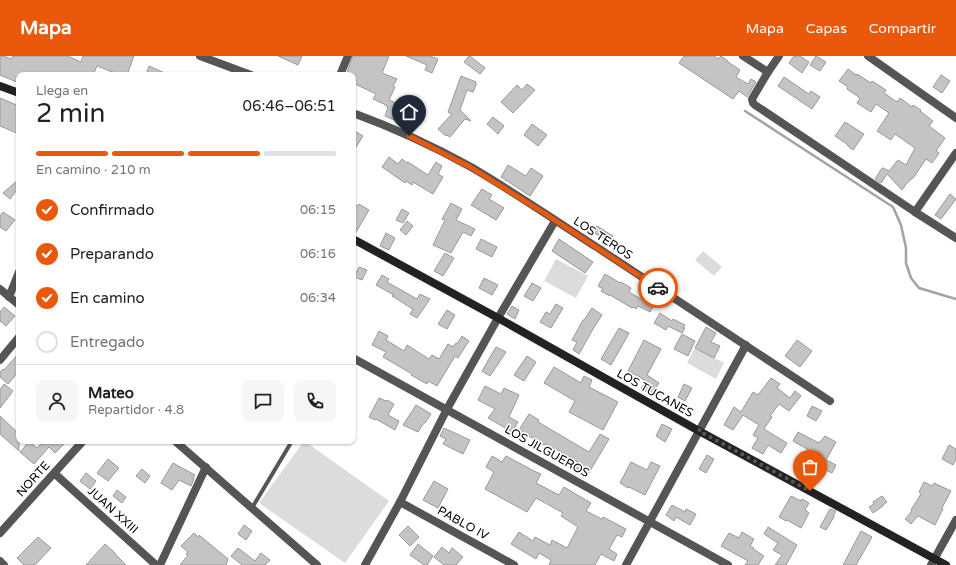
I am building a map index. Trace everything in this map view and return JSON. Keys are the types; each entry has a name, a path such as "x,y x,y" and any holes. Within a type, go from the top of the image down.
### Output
{"street":[{"path":"200,56 243,72"},
{"path":"341,72 348,56"},
{"path":"743,56 768,72"},
{"path":"779,56 752,99 755,105 956,238"},
{"path":"868,56 956,118"},
{"path":"0,86 16,92"},
{"name":"LOS TEROS","path":"356,114 383,124 418,140 470,167 830,401"},
{"path":"915,212 956,153"},
{"path":"365,565 400,502 447,410 498,318 555,221"},
{"name":"LOS TUCANES","path":"356,241 498,318 933,562 946,565"},
{"path":"9,297 16,280"},
{"path":"0,289 16,303"},
{"path":"0,360 16,341"},
{"path":"626,565 746,345"},
{"name":"LOS JILGUEROS","path":"356,360 728,565"},
{"name":"NORTE","path":"0,534 80,444"},
{"path":"179,444 318,565"},
{"path":"160,565 206,467"},
{"name":"JUAN XXIII","path":"54,473 156,565"},
{"name":"PABLO IV","path":"400,502 514,565"},
{"path":"933,562 956,520"},
{"path":"0,561 4,565"}],"lane":[{"path":"252,508 290,444"}],"shaded area":[{"path":"703,251 722,267 714,276 695,260"},
{"path":"556,259 588,276 576,298 544,281"},
{"path":"695,348 724,363 716,379 687,363"},
{"path":"302,444 308,444 389,501 345,563 259,503"}],"building":[{"path":"0,56 11,59 13,56 68,56 81,62 83,56 134,56 128,72 112,72 97,66 94,72 16,72 16,82 0,75"},
{"path":"278,56 302,56 298,65"},
{"path":"353,56 389,56 382,73 397,79 393,86 395,87 389,100 400,105 394,120 385,116 388,107 386,105 373,99 376,94 356,84 356,72 347,72"},
{"path":"406,56 430,56 438,59 432,73 425,70 427,65"},
{"path":"469,56 485,68 480,74 464,62"},
{"path":"684,56 714,56 718,59 721,56 740,70 736,77 748,84 751,79 756,82 747,97 739,91 733,99 679,63"},
{"path":"794,56 800,56 809,62 802,73 789,63"},
{"path":"816,56 826,62 820,71 810,65"},
{"path":"149,66 162,72 147,72"},
{"path":"848,69 856,75 857,74 871,83 872,81 886,90 884,93 897,102 900,98 912,107 913,105 921,110 920,111 933,121 929,126 945,138 936,151 939,153 932,163 926,159 914,177 902,190 887,174 881,183 875,179 882,168 889,171 898,160 906,165 915,148 895,134 891,140 877,131 889,113 876,104 871,112 857,103 860,98 839,81"},
{"path":"941,75 950,81 942,93 933,87"},
{"path":"461,76 476,82 473,92 467,90 460,110 471,121 465,119 450,137 447,135 446,136 438,129 452,114 448,112"},
{"path":"784,77 809,94 811,91 820,97 812,109 778,86"},
{"path":"527,84 535,90 513,113 501,102 517,85 522,90"},
{"path":"0,98 16,105 16,133 0,126"},
{"path":"493,117 504,126 498,134 487,124"},
{"path":"845,122 864,134 853,150 835,136"},
{"path":"532,124 547,135 538,146 524,135"},
{"path":"356,132 363,136 356,147"},
{"path":"389,157 398,164 402,159 428,175 436,162 442,166 438,174 443,177 433,194 413,182 412,185 406,181 405,183 382,167"},
{"path":"508,165 526,176 531,168 543,176 530,196 501,177"},
{"path":"16,182 16,191 10,199 3,193"},
{"path":"482,189 492,195 489,199 504,208 496,220 471,205"},
{"path":"950,194 956,199 941,219 935,215"},
{"path":"451,203 462,209 456,220 475,229 471,236 463,232 451,253 433,245 445,220 442,219"},
{"path":"359,204 369,210 356,232 356,205 358,206"},
{"path":"402,209 409,213 403,223 396,220"},
{"path":"3,212 15,220 6,231 0,227 0,216"},
{"path":"407,221 413,226 406,235 400,230"},
{"path":"597,226 613,236 609,242 593,232"},
{"path":"386,233 395,238 389,250 380,246"},
{"path":"481,239 497,247 492,257 476,249"},
{"path":"559,239 593,262 585,273 552,251"},
{"path":"445,253 454,258 443,276 434,271"},
{"path":"359,267 367,270 362,280 356,278 356,273"},
{"path":"605,274 631,288 629,292 646,302 650,296 657,300 650,312 638,306 636,309 633,307 632,308 601,291 603,289 598,286"},
{"path":"382,275 389,279 387,282 417,299 420,294 430,299 417,318 410,314 413,309 392,296 394,295 376,285"},
{"path":"484,278 498,285 492,295 479,288"},
{"path":"532,283 541,288 533,301 524,296"},
{"path":"556,304 563,308 551,328 540,322 546,312 550,314"},
{"path":"512,306 519,310 515,319 507,314"},
{"path":"4,307 15,316 6,326 0,321 0,312"},
{"path":"592,308 602,315 579,354 573,350 577,342 572,340 583,320"},
{"path":"447,310 455,315 447,329 438,324"},
{"path":"660,313 672,321 673,319 685,325 682,333 668,326 666,330 654,323"},
{"path":"706,327 716,333 711,342 720,346 714,358 695,348"},
{"path":"619,328 629,333 611,365 601,359"},
{"path":"379,331 388,336 386,340 404,351 407,345 429,359 432,355 439,359 448,344 453,347 462,336 469,341 458,358 455,356 437,386 428,381 427,384 383,357 386,352 372,345"},
{"path":"682,334 695,341 688,356 674,349"},
{"path":"644,340 661,349 647,375 659,383 651,395 641,388 646,382 628,371"},
{"path":"797,340 812,351 800,367 785,356"},
{"path":"496,347 506,352 490,376 482,371"},
{"path":"16,356 16,375 8,384 0,377 0,372 3,369 4,370"},
{"path":"527,356 536,362 524,381 514,375"},
{"path":"554,367 581,383 584,376 592,380 589,387 618,402 603,430 569,412 575,401 544,383"},
{"path":"771,378 780,384 777,388 790,398 795,391 801,396 789,411 779,404 770,416 772,417 764,429 787,443 781,453 768,445 763,454 752,448 758,438 753,435 759,425 743,415 733,430 724,425 734,407 741,412 753,392 758,395"},
{"path":"4,384 13,391 0,408 0,390"},
{"path":"684,384 692,388 685,401 678,397"},
{"path":"485,386 501,394 504,388 519,395 509,417 518,422 512,432 488,418 495,409 478,400"},
{"path":"379,398 394,404 388,415 399,421 395,430 376,419 375,420 369,417"},
{"path":"416,405 431,414 418,432 403,425"},
{"path":"812,406 822,411 816,421 807,416"},
{"path":"529,414 539,420 538,422 589,452 600,434 609,439 587,476 575,468 579,463 519,430"},
{"path":"0,416 16,431 16,444 19,444 19,451 0,434"},
{"path":"662,424 672,429 665,442 656,436"},
{"path":"444,428 470,440 463,454 443,444 446,439 440,436"},
{"path":"798,432 819,443 825,436 836,442 826,460 836,465 832,473 820,467 817,471 807,466 814,453 793,441"},
{"path":"27,444 32,444 37,448 41,444 64,444 55,453 49,447 34,464 20,452"},
{"path":"949,445 956,449 956,459 953,465 942,459"},
{"path":"707,455 714,459 706,473 699,469"},
{"path":"492,456 502,462 506,456 541,474 536,483 559,495 564,487 591,503 586,511 602,519 603,517 626,529 622,537 617,535 609,549 617,554 614,561 601,554 595,565 549,565 551,560 539,553 536,559 511,544 519,532 533,541 535,537 550,545 552,540 567,548 578,527 561,516 563,513 536,498 527,512 485,489 494,472 486,467"},
{"path":"108,459 119,468 108,481 97,473"},
{"path":"631,462 647,470 651,462 660,466 645,495 620,483"},
{"path":"173,463 195,475 191,486 179,480 172,490 161,483"},
{"path":"142,469 150,476 145,483 136,476"},
{"path":"86,473 96,481 90,489 80,481"},
{"path":"434,481 448,489 438,508 423,500"},
{"path":"924,482 932,486 934,483 951,491 935,525 918,516 911,524 905,519 912,511 911,510 921,494 919,492"},
{"path":"117,490 126,497 122,503 113,496"},
{"path":"791,496 809,503 805,510 809,513 801,528 779,517"},
{"path":"882,496 887,502 873,513 869,507 874,504 873,502"},
{"path":"672,505 685,512 686,509 696,514 690,525 676,517 674,521 666,515"},
{"path":"830,509 836,511 826,530 820,527"},
{"path":"244,525 252,531 246,540 238,534"},
{"path":"408,526 419,537 410,546 399,535"},
{"path":"768,527 797,545 786,565 775,565 782,555 773,550 778,543 764,534"},
{"path":"861,531 872,537 856,565 843,565"},
{"path":"742,532 754,539 750,546 764,556 758,565 745,565 748,561 721,546 729,533 739,538"},
{"path":"194,533 198,537 199,535 228,559 226,565 180,565 188,555 186,554 188,552 181,546"},
{"path":"38,537 51,548 35,565 24,565 17,558"},
{"path":"105,544 115,553 126,565 86,565"},
{"path":"418,544 433,556 427,565 424,565 410,555"},
{"path":"442,547 449,553 452,548 463,557 456,565 444,565 434,557"},
{"path":"238,548 255,561 261,553 270,560 265,565 242,565 231,556"}],"waterway":[{"path":"745,111 893,207 901,225 906,248 906,263 911,278 919,288 956,299"}],"way so far":[{"path":"658,288 746,345 699,431 810,491"}],"route":[{"path":"409,136 470,167 544,213 658,288"}]}
